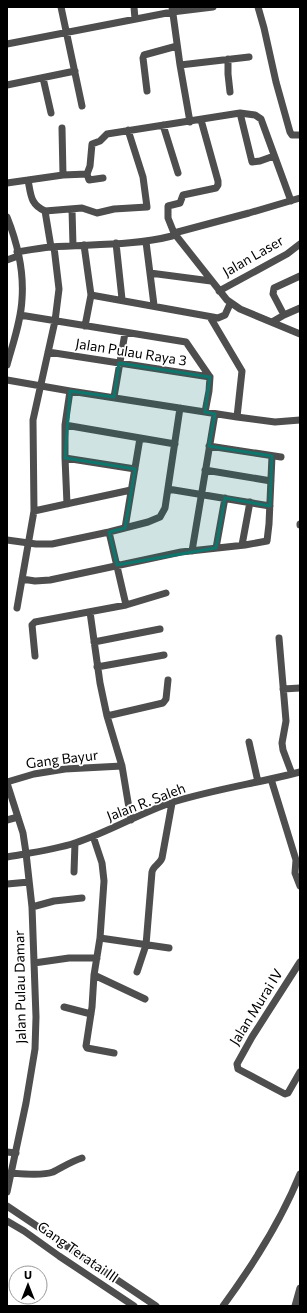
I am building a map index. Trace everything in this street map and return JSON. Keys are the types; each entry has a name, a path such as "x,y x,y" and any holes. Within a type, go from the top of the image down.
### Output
{"street":[{"path":"61,7 82,106"},
{"path":"134,7 135,19"},
{"path":"7,44 135,19 172,10 212,7"},
{"path":"258,7 290,132 292,135 300,135"},
{"path":"172,10 190,122"},
{"path":"147,91 143,58 144,55 177,46"},
{"path":"180,65 249,57"},
{"path":"228,60 230,92"},
{"path":"7,85 75,71"},
{"path":"43,78 51,113"},
{"path":"240,113 252,162 274,156"},
{"path":"104,178 89,180 87,174 90,166 93,144 100,141 109,133 190,122 240,113 260,117 290,201"},
{"path":"201,120 218,185 216,188 183,195 180,203 168,206 168,218 174,233 230,304 300,334"},
{"path":"164,125 178,173"},
{"path":"62,128 63,176"},
{"path":"28,180 35,204 45,211 83,208 96,213 147,207 143,177 128,130"},
{"path":"7,183 87,174"},
{"path":"7,260 18,254 53,247 146,242 172,236 174,233 300,198"},
{"path":"72,209 73,246"},
{"path":"16,608 34,511 33,424 40,385 55,321 59,284 45,211"},
{"path":"7,217 18,254 22,283 20,315 7,365"},
{"path":"146,242 154,305"},
{"path":"116,243 122,299"},
{"name":"Jalan Laser","path":"219,291 287,254 300,244"},
{"path":"84,245 91,295 85,326"},
{"path":"150,273 211,281"},
{"path":"284,315 273,289 300,276"},
{"path":"91,295 122,299 218,318 227,312 230,304"},
{"path":"272,322 300,308"},
{"path":"20,315 186,342 210,377 205,412"},
{"path":"210,317 242,371 236,417"},
{"path":"114,397 125,332"},
{"name":"Jalan Pulau Raya 3","path":"48,352 210,377"},
{"path":"7,380 236,417 275,422 300,421"},
{"path":"67,504 65,425 70,391"},
{"path":"7,540 52,544 125,528 160,517 165,508 180,408"},
{"path":"192,551 215,414"},
{"path":"65,425 175,444"},
{"path":"125,528 140,438"},
{"path":"209,446 281,457"},
{"path":"22,579 35,581 50,580 117,565 192,551 242,545 267,540 272,456"},
{"path":"65,458 135,469"},
{"path":"205,470 271,481"},
{"path":"168,489 270,506"},
{"path":"34,511 131,490"},
{"path":"216,548 225,498"},
{"path":"242,545 250,502"},
{"path":"109,532 126,605"},
{"path":"36,656 33,623 126,605 166,593"},
{"path":"90,612 97,667 107,716 122,766 131,820"},
{"path":"94,642 160,629"},
{"path":"279,638 286,721 282,743 292,774"},
{"path":"97,667 164,655"},
{"path":"107,716 163,703 166,699 168,680"},
{"path":"283,689 300,688"},
{"path":"249,742 258,782"},
{"name":"Gang Bayur","path":"7,782 34,774 65,769 122,766"},
{"name":"Jalan R. Saleh","path":"7,857 75,843 172,803 210,792 300,772"},
{"path":"271,779 296,860 295,873 300,886"},
{"name":"Jalan Pulau Damar","path":"7,782 23,834 26,853 32,907 36,1017 35,1049 26,1103 7,1192"},
{"path":"137,972 146,945 152,872 153,868 162,858 172,803"},
{"path":"7,820 18,817"},
{"path":"93,836 102,863 104,881 100,938 96,958 91,1014 86,1047 114,1053"},
{"path":"74,872 75,843"},
{"path":"7,884 29,882"},
{"path":"32,907 54,901 82,898"},
{"path":"100,938 169,948"},
{"path":"34,964 69,958 96,958"},
{"name":"Jalan Murai IV","path":"299,1075 288,1093 285,1094 248,1076 238,1069 237,1066 238,1060 300,962"},
{"path":"94,975 145,1000"},
{"path":"64,1007 91,1014"},
{"path":"7,1152 16,1153"},
{"path":"12,1173 45,1174 82,1158"},
{"path":"223,1306 253,1264 291,1196 300,1174"},
{"path":"7,1206 156,1306"},
{"name":"Gang Teratai III","path":"7,1222 24,1231 134,1306"},
{"path":"295,1306 300,1288"}],"highlighted area":[{"path":"119,363 210,377 205,412 215,414 209,446 272,456 270,506 225,498 216,548 117,565 109,532 125,528 135,469 65,458 70,391 114,397"}]}
